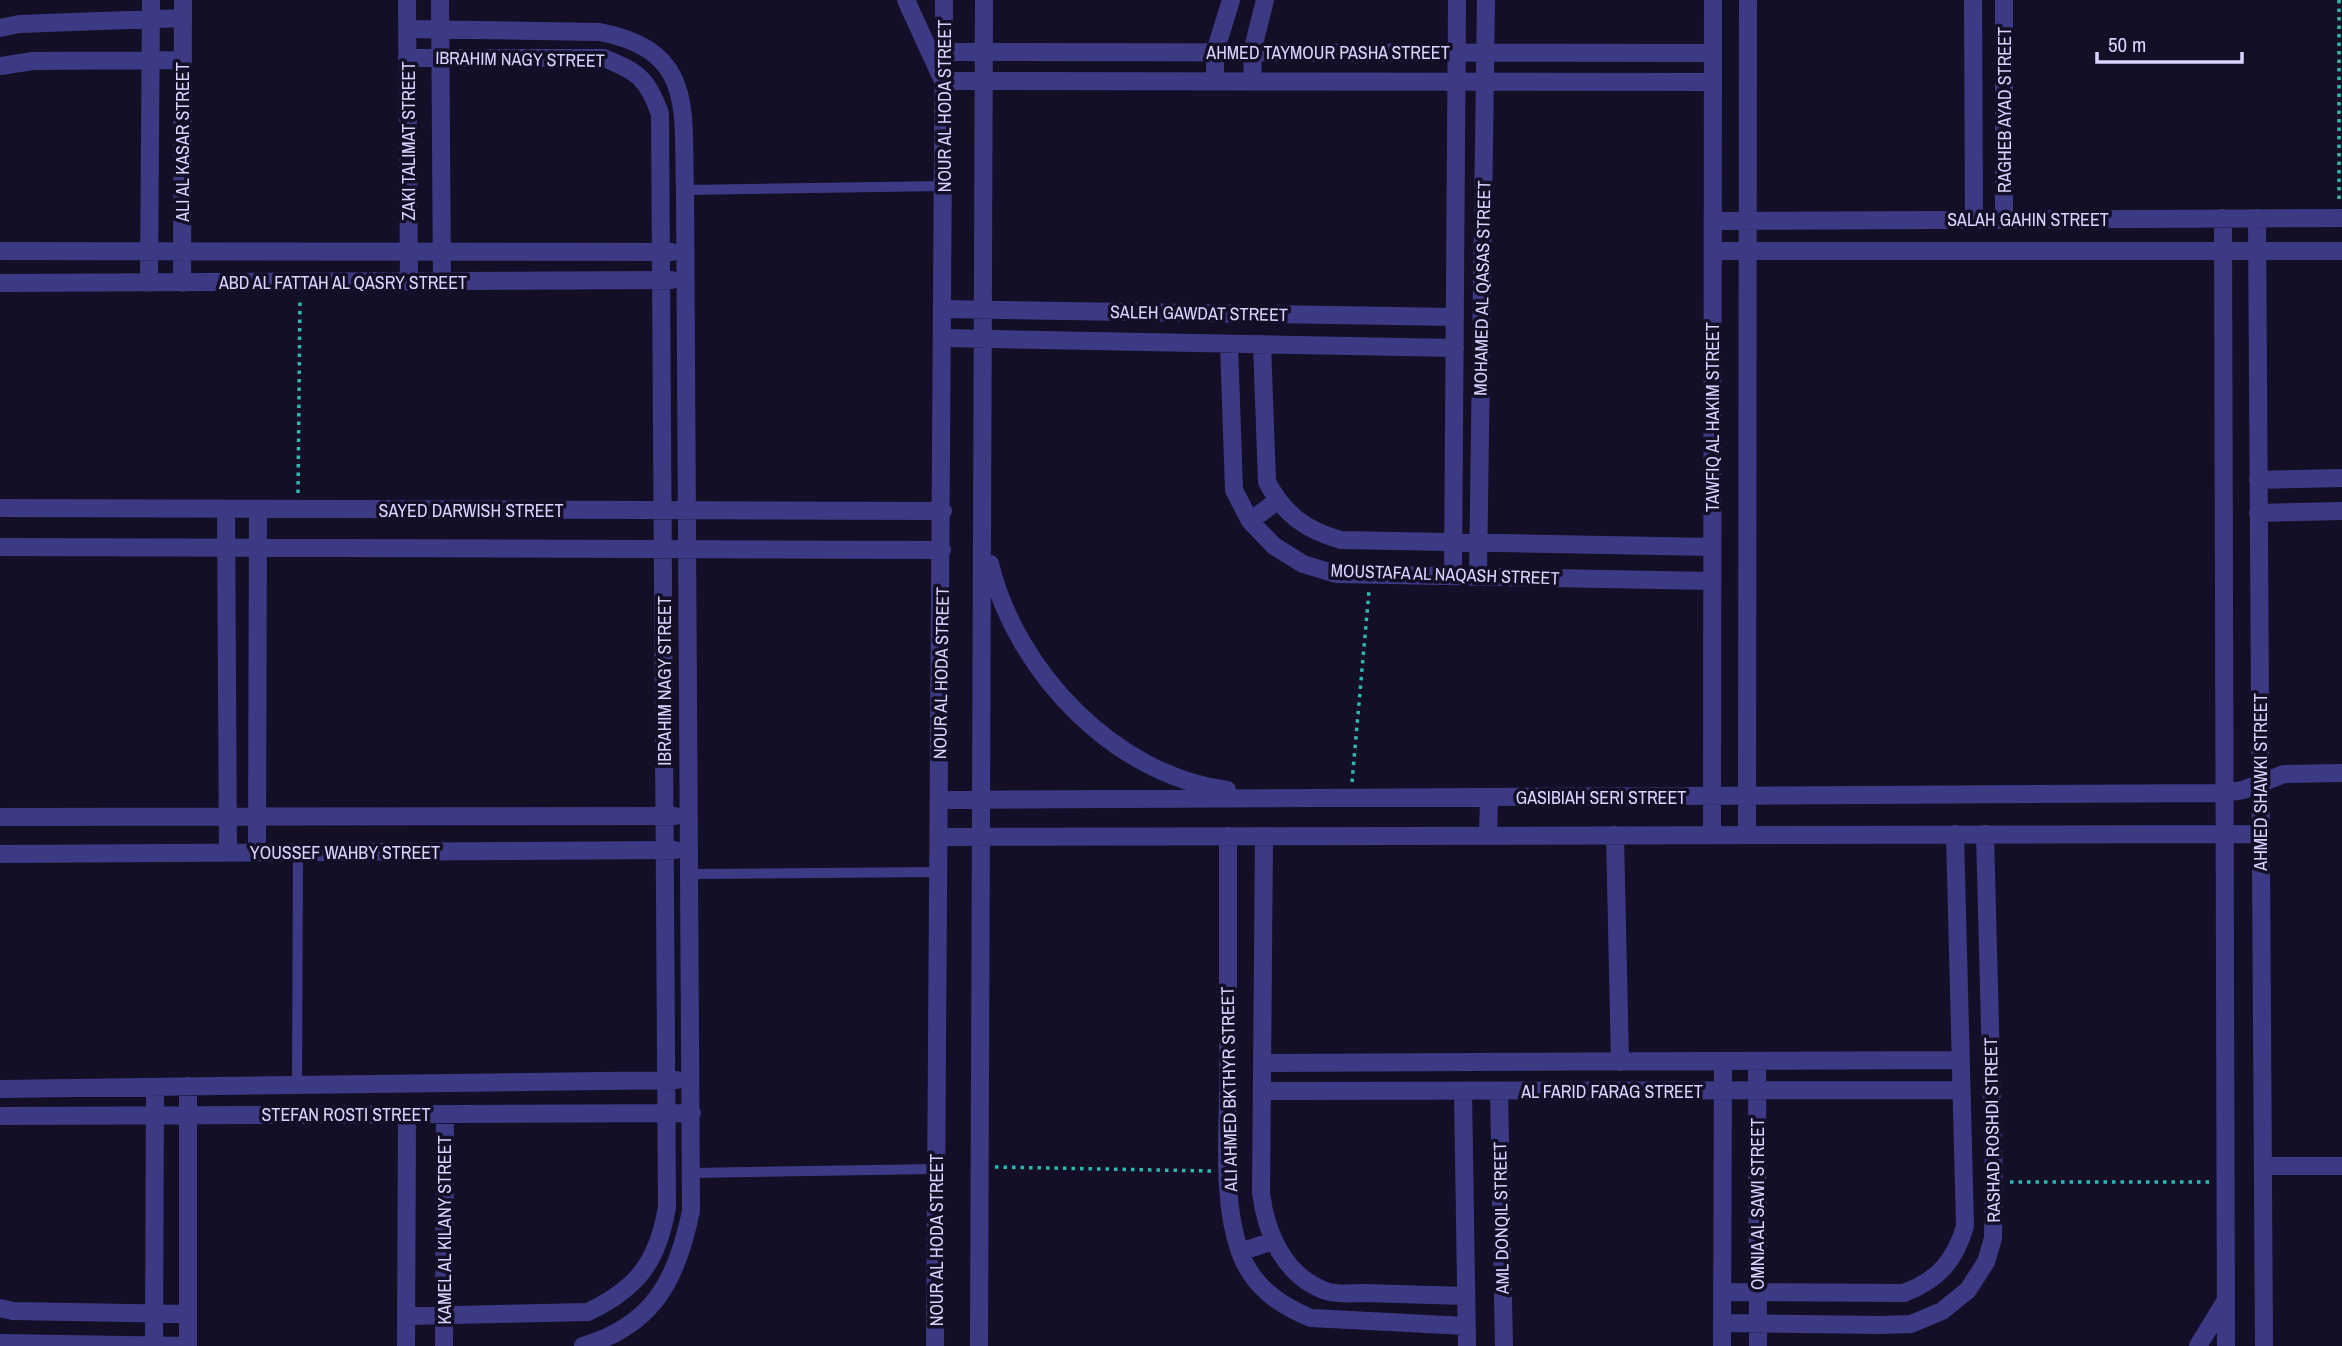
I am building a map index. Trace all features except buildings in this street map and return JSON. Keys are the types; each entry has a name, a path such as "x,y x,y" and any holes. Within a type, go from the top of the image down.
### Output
{"street":[{"name":"ALI AL KASAR STREET","path":"149,283 151,0"},
{"name":"ZAKI TALIMAT STREET","path":"407,0 409,282"},
{"name":"ZAKI TALIMAT STREET","path":"440,0 442,281"},
{"path":"906,0 943,81"},
{"name":"NOUR AL HODA STREET","path":"935,1337 943,550 944,0"},
{"path":"979,1346 984,0"},
{"path":"1214,81 1215,52 1231,0"},
{"path":"1253,81 1252,52 1265,0"},
{"name":"MOHAMED AL QASAS STREET","path":"1453,575 1457,0"},
{"name":"MOHAMED AL QASAS STREET","path":"1478,576 1486,0"},
{"name":"TAWFIQ AL HAKIM STREET","path":"1712,835 1713,0"},
{"name":"TAWFIQ AL HAKIM STREET","path":"1747,835 1748,0"},
{"name":"RAGHEB AYAD STREET","path":"1973,0 1974,219"},
{"name":"RAGHEB AYAD STREET","path":"2004,0 2004,219"},
{"name":"ALI AL KASAR STREET","path":"182,283 183,9"},
{"path":"0,28 19,24 151,19 183,9"},
{"name":"IBRAHIM NAGY STREET","path":"407,29 600,32 629,38 653,51 672,74 681,102 686,251 691,1210 685,1239 666,1289 629,1327 583,1346"},
{"path":"634,70 653,51"},
{"name":"AHMED TAYMOUR PASHA STREET","path":"943,52 1713,53"},
{"name":"IBRAHIM NAGY STREET","path":"406,1316 588,1312 613,1300 634,1283 651,1260 662,1234 667,1207 660,114 652,89 634,70 604,58 408,58"},
{"path":"0,66 33,61 183,60"},
{"name":"AHMED TAYMOUR PASHA STREET","path":"943,81 1713,82"},
{"name":"AHMED SHAWKI STREET","path":"2223,218 2226,1346"},
{"name":"AHMED SHAWKI STREET","path":"2257,218 2264,1346"},
{"name":"SALAH GAHIN STREET","path":"1713,221 2341,218"},
{"name":"ABD AL FATTAH AL QASRY STREET","path":"0,251 686,251"},
{"name":"SALAH GAHIN STREET","path":"1713,251 2342,251"},
{"name":"ABD AL FATTAH AL QASRY STREET","path":"0,283 686,280"},
{"name":"SALEH GAWDAT STREET","path":"943,309 1455,317"},
{"name":"MOUSTAFA AL NAQASH STREET","path":"1212,313 1221,343 1234,490 1250,521 1274,546 1303,564 1336,574 1712,581"},
{"name":"SALEH GAWDAT STREET","path":"943,338 1455,348"},
{"name":"MOUSTAFA AL NAQASH STREET","path":"1262,344 1267,482 1277,501 1295,520 1316,533 1341,540 1712,547"},
{"path":"2258,480 2342,478"},
{"path":"1250,521 1277,501"},
{"name":"SAYED DARWISH STREET","path":"0,509 943,511"},
{"path":"226,509 228,852"},
{"path":"257,852 258,509"},
{"path":"2259,513 2342,511"},
{"path":"983,536 995,587 1016,636 1046,680 1081,718 1124,749 1170,774 1220,789 1272,796"},
{"path":"0,547 943,550"},
{"name":"GASIBIAH SERI STREET","path":"939,800 1272,796 1489,798 2224,793 2243,790 2284,774 2342,772"},
{"path":"1488,835 1489,798"},
{"name":"YOUSSEF WAHBY STREET","path":"0,817 689,816"},
{"name":"RASHAD ROSHDI STREET","path":"1722,1292 1880,1295 1904,1293 1927,1284 1945,1269 1958,1249 1965,1226 1955,834"},
{"name":"RASHAD ROSHDI STREET","path":"1722,1323 1901,1324 1942,1311 1968,1290 1986,1262 1993,1238 1994,1182 1985,834"},
{"path":"939,837 2260,834"},
{"path":"1615,835 1620,1062"},
{"name":"ALI AHMED BKTHYR STREET","path":"1228,836 1228,1171 1240,1252 1251,1275 1267,1294 1288,1309 1311,1318 1466,1326"},
{"name":"ALI AHMED BKTHYR STREET","path":"1264,836 1261,1193 1264,1218 1273,1241 1287,1263 1305,1280 1327,1292 1466,1296"},
{"name":"YOUSSEF WAHBY STREET","path":"0,854 690,850"},
{"name":"AL FARID FARAG STREET","path":"1262,1063 1960,1060"},
{"name":"OMNIA AL SAWI STREET","path":"1721,1346 1723,1061"},
{"name":"OMNIA AL SAWI STREET","path":"1757,1061 1758,1346"},
{"name":"STEFAN ROSTI STREET","path":"0,1088 691,1079"},
{"path":"0,1343 188,1346 188,1086"},
{"path":"154,1345 155,1087"},
{"name":"AL FARID FARAG STREET","path":"1262,1091 1961,1090"},
{"name":"AML DONQIL STREET","path":"1463,1091 1466,1346"},
{"name":"AML DONQIL STREET","path":"1499,1091 1504,1346"},
{"name":"STEFAN ROSTI STREET","path":"0,1116 692,1113"},
{"name":"KAMEL AL KILANY STREET","path":"406,1346 407,1114"},
{"name":"KAMEL AL KILANY STREET","path":"444,1346 445,1114"},
{"path":"2263,1166 2342,1166"},
{"path":"1964,1182 1994,1182"},
{"path":"1240,1252 1273,1241"},
{"path":"2197,1346 2225,1300"},
{"path":"0,1308 12,1311 188,1314"},
{"path":"979,1327 991,1346"},
{"path":"926,1346 935,1337"}],"lane":[{"path":"685,190 944,186"},
{"path":"297,1084 298,852"},
{"path":"690,874 938,872"},
{"path":"692,1173 936,1169"}],"path":[{"path":"2339,0 2341,218"},
{"path":"298,509 300,282"},
{"path":"1350,798 1371,574"},
{"path":"980,1166 1228,1171"},
{"path":"1994,1182 2225,1182"}]}
